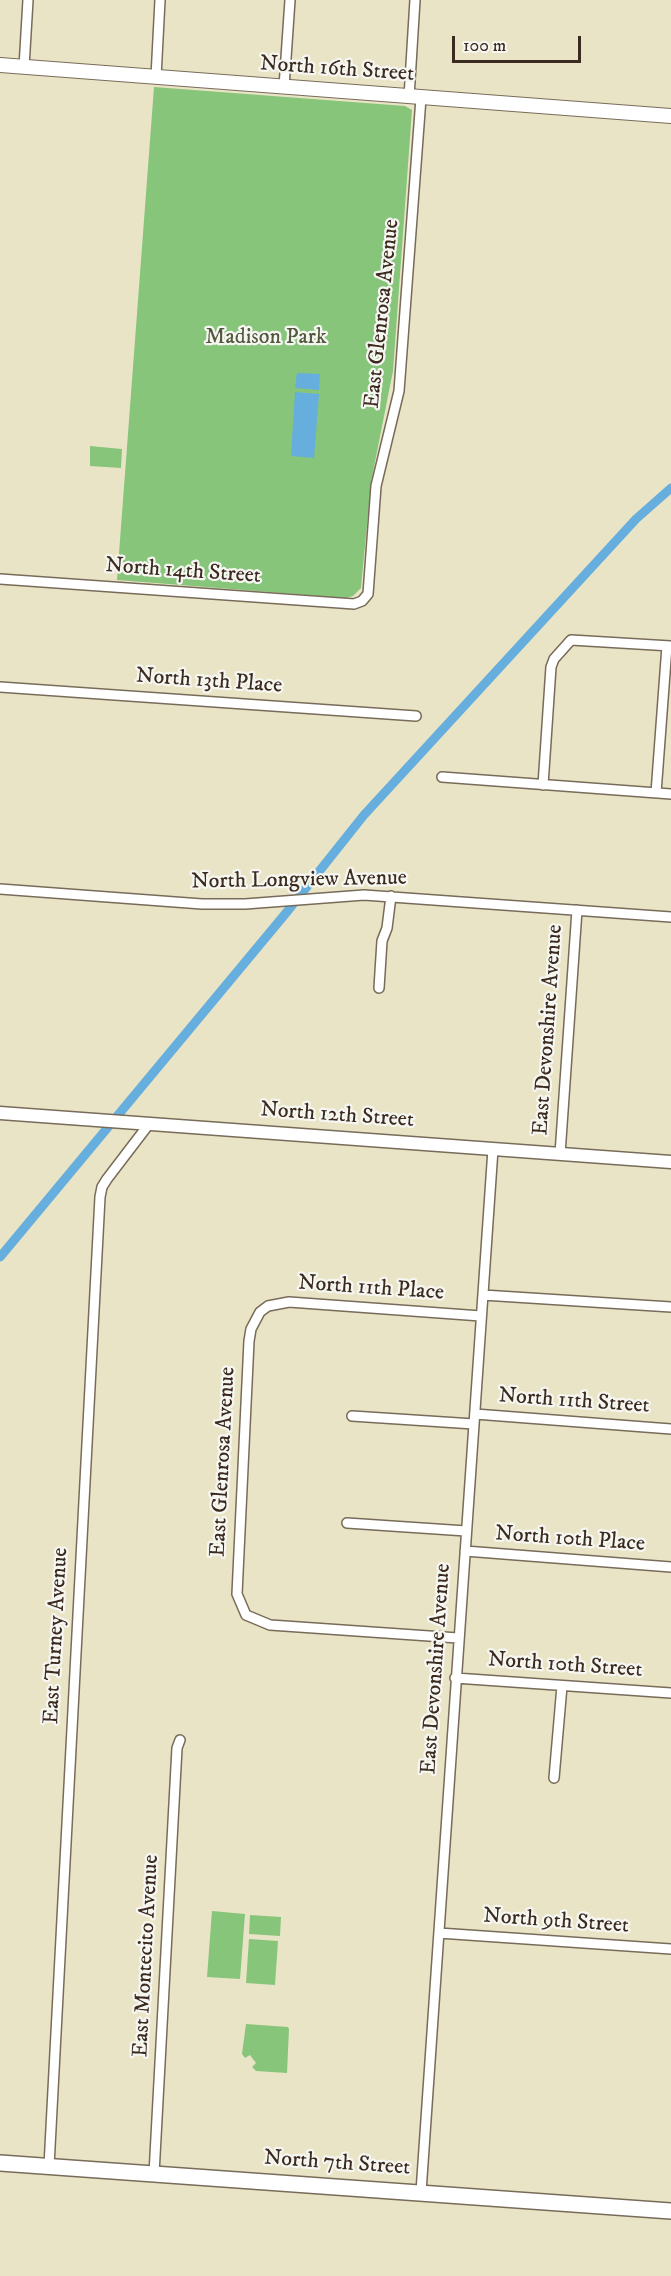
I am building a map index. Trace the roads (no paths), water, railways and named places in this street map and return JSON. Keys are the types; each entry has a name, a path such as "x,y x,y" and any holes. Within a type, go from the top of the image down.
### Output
{"main road":[{"name":"North 16th Street","path":"0,65 671,116"},
{"name":"North 7th Street","path":"0,2163 671,2211"}],"street":[{"path":"24,67 28,0"},
{"path":"156,77 160,0"},
{"path":"284,87 290,0"},
{"name":"East Glenrosa Avenue","path":"362,602 368,594 376,486 399,391 415,97 414,0"},
{"name":"North 14th Street","path":"0,579 354,604 362,602"},
{"path":"543,785 551,666 554,659 573,638 669,646 656,793"},
{"name":"North 13th Place","path":"0,687 416,716"},
{"path":"442,777 671,794"},
{"name":"North Longview Avenue","path":"0,889 202,904 364,895 391,896 671,917"},
{"path":"379,988 382,941 387,928 391,896"},
{"name":"East Devonshire Avenue","path":"560,1154 577,910"},
{"name":"North 12th Street","path":"0,1113 671,1162"},
{"name":"East Turney Avenue","path":"49,2166 100,1197 107,1179 149,1124"},
{"name":"East Devonshire Avenue","path":"420,2192 493,1149"},
{"path":"483,1295 671,1307"},
{"name":"North 11th Place","path":"260,1311 268,1306 289,1302 481,1316"},
{"name":"East Glenrosa Avenue","path":"246,1615 237,1594 251,1329 260,1311"},
{"name":"North 11th Street","path":"352,1416 474,1419 671,1429"},
{"name":"North 10th Place","path":"347,1523 466,1531"},
{"name":"North 10th Place","path":"465,1551 671,1567"},
{"name":"North 10th Street","path":"246,1615 270,1625 458,1638"},
{"name":"North 10th Street","path":"455,1678 671,1693"},
{"path":"554,1778 562,1686"},
{"name":"East Montecito Avenue","path":"154,2174 177,1748 180,1740"},
{"name":"North 9th Street","path":"439,1933 671,1949"}],"water":[{"path":"297,373 320,374 319,390 295,388"},
{"path":"295,392 319,394 314,458 291,456"}],"waterway":[{"path":"0,1257 286,913 364,815 636,519 671,488"}],"park label":[{"name":"Madison Park","path":"266,338"}]}
